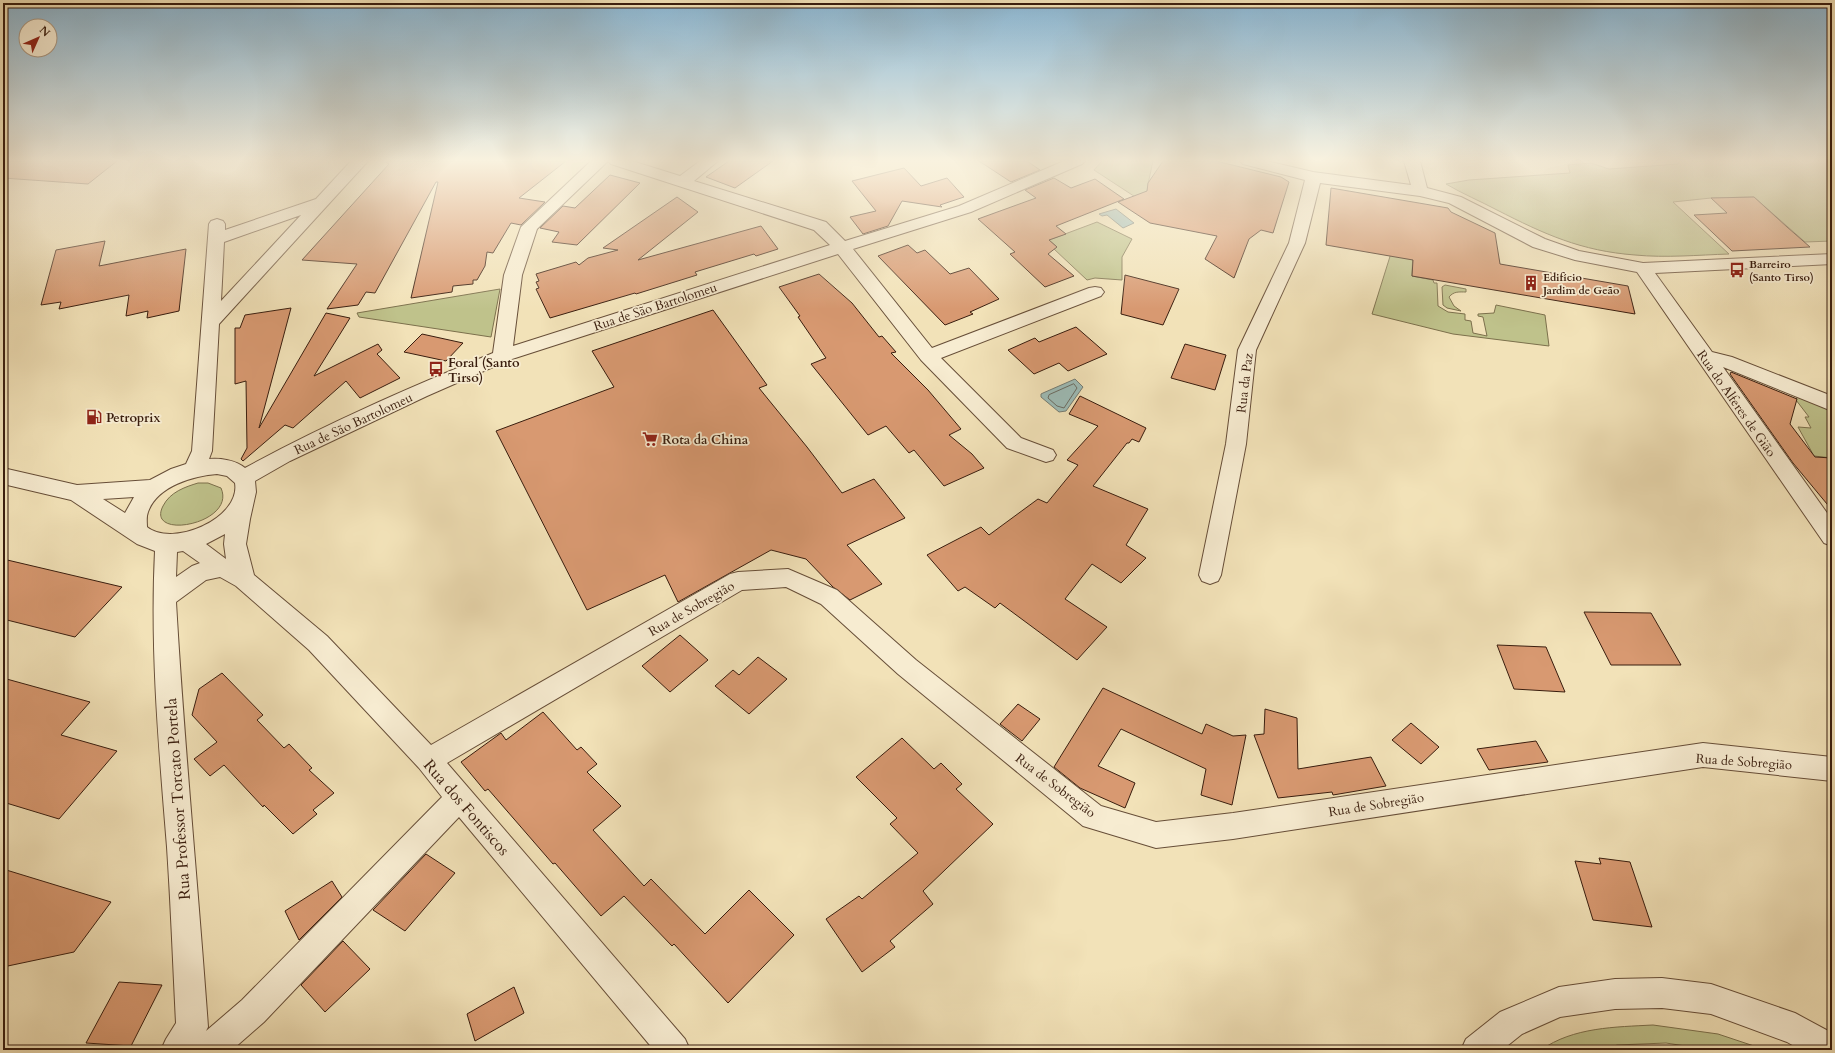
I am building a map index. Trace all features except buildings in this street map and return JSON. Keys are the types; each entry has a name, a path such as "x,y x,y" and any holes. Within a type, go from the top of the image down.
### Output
{"street":[{"path":"194,469 202,451 217,231 293,210"},
{"path":"210,323 315,210"},
{"path":"502,356 513,275 529,228 548,210"},
{"path":"770,210 820,226 842,247 928,356 1014,443 1046,455"},
{"name":"Rua de São Bartolomeu","path":"243,478 283,456 413,395 502,356 961,210"},
{"name":"Rua da Paz","path":"1210,575 1236,444 1247,350 1297,243 1305,210"},
{"path":"1475,210 1539,243 1576,255 1643,268 1832,259"},
{"name":"Rua do Alferes de Gião","path":"1643,268 1704,357 1832,537"},
{"path":"928,356 1095,292"},
{"path":"1704,357 1725,361 1832,404"},
{"path":"136,531 134,521 136,510 143,499 154,488 173,476 194,469 210,466 224,467 236,471 247,485 235,545 233,574 200,572 164,598"},
{"path":"3,476 77,494 154,488"},
{"path":"77,494 136,531 143,538 153,542 176,542 205,535 220,526 242,504"},
{"name":"Rua dos Fontiscos","path":"176,542 233,574 318,643 428,760 458,798 479,820 674,1050"},
{"name":"Rua Professor Torcato Portela","path":"176,542 164,598 170,721 184,887 192,1027 177,1050"},
{"name":"Rua de Sobregião","path":"428,760 738,580 788,578 829,598 907,667 1093,817 1156,835 1241,825 1703,755 1832,769"},
{"path":"208,1050 253,1011 458,798"},
{"path":"1477,1050 1511,1023 1559,1002 1615,994 1662,993 1711,999 1795,1029 1831,1050"}],"green space":[{"path":"1497,210 1682,210 1729,254 1658,256 1615,253 1597,250 1563,240"},
{"path":"1769,210 1832,210 1832,241 1805,242"},
{"path":"1097,222 1132,239 1122,257 1122,280 1095,278 1087,280 1054,249 1057,247 1049,240"},
{"path":"1413,249 1412,276 1433,280 1434,283 1437,283 1438,306 1448,312 1465,314 1465,320 1471,321 1473,333 1487,336 1483,317 1478,316 1478,314 1494,313 1496,305 1545,315 1549,346 1453,334 1372,314 1392,250"},
{"path":"1445,285 1466,289 1466,292 1455,293 1449,297 1454,306 1461,311 1447,308 1443,305 1442,287"},
{"path":"500,289 491,337 359,317 357,313"},
{"path":"1799,393 1832,407 1832,458 1814,456 1798,427 1811,428 1805,417 1809,417 1796,400"},
{"path":"198,483 208,483 221,488 222,501 216,511 205,519 191,524 178,525 167,523 161,517 163,506 166,501 178,491"},
{"path":"1653,1025 1718,1034 1766,1050 1711,1050 1666,1043 1617,1045 1603,1050 1541,1050 1553,1042 1581,1033 1610,1028"}],"water":[{"path":"1117,210 1134,223 1123,228 1107,215 1102,216 1099,214"},
{"path":"1075,379 1083,387 1066,411 1059,412 1041,397 1041,394"}],"place":[{"name":"Barreiro (Santo Tirso)","path":"1737,270"},
{"name":"Edifício Jardim de Geão","path":"1531,283"},
{"name":"Foral (Santo Tirso)","path":"436,369"},
{"name":"Petroprix","path":"94,417"},
{"name":"Rota da China","path":"650,439"}]}
